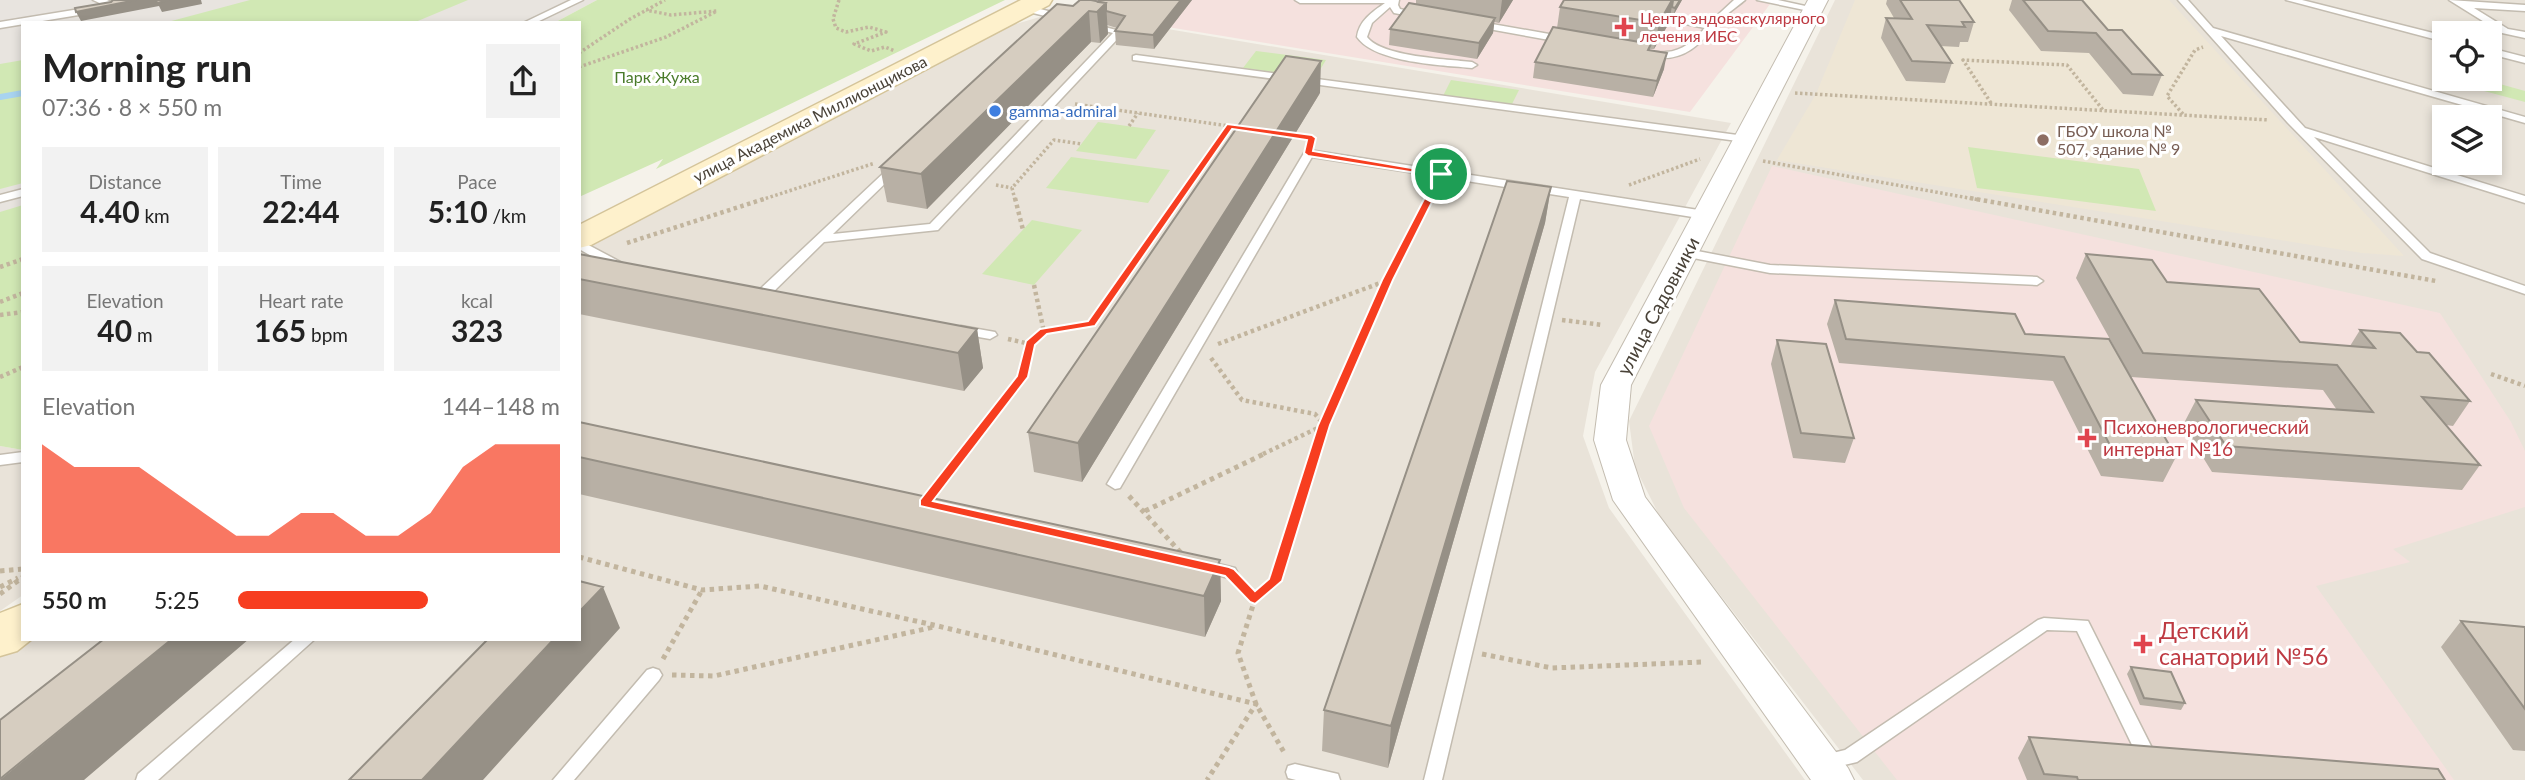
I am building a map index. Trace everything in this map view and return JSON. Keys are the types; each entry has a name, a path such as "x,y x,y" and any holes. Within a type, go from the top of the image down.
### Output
{"street":[{"name":"улица Садовники","path":"1816,4 1616,385 1610,440 1629,500 1828,771"},
{"name":"улица Академика Миллионщикова","path":"581,237 1041,12"},
{"path":"0,638 21,622"}],"lane":[{"path":"24,21 115,6 98,0"},
{"path":"531,21 578,0"},
{"path":"1300,0 1394,0"},
{"path":"1394,0 1392,5 1397,11 1438,18"},
{"path":"1394,0 1366,23 1362,34 1363,40 1369,46 1392,53 1472,65"},
{"path":"1641,52 1675,54 1691,49 1711,26 1740,0"},
{"path":"1762,0 1816,4"},
{"path":"2183,0 2296,125 2426,256 2525,290"},
{"path":"2291,0 2432,36"},
{"path":"2457,2 2525,8"},
{"path":"2457,2 2505,31 2525,35"},
{"path":"821,239 934,227 1119,32 1041,12"},
{"path":"1644,13 1711,26"},
{"path":"0,25 21,22"},
{"path":"1465,22 1573,41"},
{"path":"2209,29 2525,120"},
{"path":"2502,54 2525,60"},
{"path":"1136,58 1745,139"},
{"path":"2296,125 2525,200"},
{"path":"763,294 914,150"},
{"path":"1115,484 1308,153 1705,215"},
{"path":"0,199 21,193"},
{"path":"1433,780 1577,195"},
{"path":"581,245 626,270 639,272"},
{"path":"1687,253 1770,269 2037,281"},
{"path":"950,328 990,335"},
{"path":"0,460 21,457"},
{"path":"1189,563 1229,572"},
{"path":"1828,771 2045,624 2082,625 2143,748"},
{"path":"145,780 304,641"},
{"path":"562,780 653,675"},
{"path":"1295,772 1331,780"}],"path":[{"path":"581,52 665,0"},
{"path":"839,0 832,19 836,27 846,32 869,27 886,32 854,44 871,51 885,47 905,55"},
{"path":"581,66 666,37 717,11 670,15 646,10"},
{"path":"2184,115 2167,96 2195,50 2210,44 2222,44"},
{"path":"1991,104 1963,60 2067,65 2103,110"},
{"path":"1795,93 2184,115 2296,125"},
{"path":"1075,104 1244,128"},
{"path":"1129,126 1138,113"},
{"path":"924,503 1023,377 1030,344 1044,332 1092,324 1230,126"},
{"path":"1023,230 1012,188 1054,140 1082,144"},
{"path":"622,245 914,150"},
{"path":"1577,195 1615,190 1700,159"},
{"path":"1763,162 2436,281"},
{"path":"1295,772 1256,704 1238,653 1255,599 1275,581 1324,425 1388,280 1441,174"},
{"path":"0,267 21,260"},
{"path":"1216,345 1388,280"},
{"path":"1034,285 1044,332"},
{"path":"0,302 21,294"},
{"path":"0,315 21,312"},
{"path":"1545,317 1603,325"},
{"path":"1204,349 1242,400 1315,414 1324,425"},
{"path":"0,377 21,368"},
{"path":"2491,374 2525,386"},
{"path":"1145,511 1324,425"},
{"path":"1115,484 1145,511 1189,563"},
{"path":"581,558 702,590 760,586 938,626 1256,704"},
{"path":"0,571 21,569"},
{"path":"1229,572 1255,599"},
{"path":"0,587 21,578"},
{"path":"0,594 21,578"},
{"path":"702,590 653,675 714,676 938,626"},
{"path":"1464,651 1552,668 1702,662"},
{"path":"1207,780 1256,704"}],"shaded area":[{"path":"0,0 597,0 558,21 21,21 21,208 0,214"},
{"path":"1092,0 1773,0 1690,112 1069,11"},
{"path":"1835,0 2525,0 2525,780 1863,780 1660,517 1635,467 1629,421"},
{"name":"ГБОУ школа № 507, здание № 9","path":"1855,0 2169,0 2404,256 2362,253 1777,160 1816,94"},
{"path":"1060,11 1731,123 1595,372 1583,436 1609,508 1805,780 0,780 0,656 21,640 581,641 581,248 1002,28"},
{"name":"Психоневрологический интернат №16","path":"1772,166 2440,313 2511,422 2525,451 2525,507 2393,549 2410,562 2316,586 2454,780 1897,780 1684,508 1649,426"},
{"path":"0,446 21,450 21,596 0,611"}],"green space":[{"path":"250,0 468,0 418,21 171,21"},
{"name":"Парк Жужа","path":"597,0 1005,0 656,169 663,159 581,196 581,21 558,21"},
{"path":"1256,51 1326,60 1315,78 1243,68"},
{"path":"21,60 21,184 0,189 0,64"},
{"path":"1451,80 1519,90 1511,106 1443,96"},
{"path":"2502,85 2525,91 2525,102 2484,91 2502,91"},
{"path":"1098,122 1156,130 1136,159 1076,151"},
{"path":"1968,147 2139,169 2156,211 1977,188"},
{"path":"1071,157 1170,170 1148,203 1046,188"},
{"path":"21,206 21,450 0,446 0,212"},
{"path":"1032,220 1082,230 1034,285 982,274"}],"building":[{"path":"113,0 136,0 76,12 75,8"},
{"path":"1080,0 1106,3 1097,12 1089,11 921,174 880,167 1057,4 1073,6"},
{"path":"1181,0 1153,35 1115,31 1125,16 1106,11 1106,3 1098,2"},
{"path":"1564,0 1672,0 1659,23 1560,7"},
{"path":"1673,0 1680,0 1675,8 1672,7"},
{"path":"1900,0 1959,0 1974,22 1962,22 1965,27 1927,25 1952,63 1912,61 1886,18 1912,19"},
{"path":"2023,0 2082,0 2108,30 2122,30 2162,75 2132,74 2096,33 2048,31"},
{"path":"1409,3 1495,18 1479,43 1390,29"},
{"path":"1553,27 1651,44 1648,50 1667,53 1657,81 1535,62"},
{"path":"1286,56 1321,61 1078,443 1028,432"},
{"path":"1507,181 1551,187 1391,726 1324,710"},
{"path":"581,254 977,329 958,353 581,279"},
{"path":"2086,254 2152,260 2167,282 2259,289 2300,342 2375,348 2360,330 2400,333 2417,352 2429,353 2470,401 2422,397 2480,465 2226,446 2196,400 2373,412 2337,365 2143,353"},
{"path":"1835,300 2015,314 2025,334 2109,339 2176,457 2113,451 2064,357 1846,339"},
{"path":"1777,340 1826,344 1854,438 1801,433"},
{"path":"581,422 1220,560 1204,596 581,457"},
{"path":"581,582 603,587 581,610"},
{"path":"2461,621 2525,627 2525,709"},
{"path":"101,641 170,641 0,779 0,720"},
{"path":"486,641 552,641 422,780 349,780"},
{"path":"2131,667 2171,672 2185,703 2144,698"},
{"path":"2029,737 2438,769 2445,780 2078,780 2077,777 2044,774"}],"waterway":[{"path":"0,97 21,93"}],"place":[{"name":"Центр эндоваскулярного лечения ИБС","path":"1624,27"},
{"name":"gamma-admiral","path":"995,111"},
{"name":"ГБОУ школа № 507, здание № 9","path":"2043,140"},
{"name":"Психоневрологический интернат №16","path":"2087,438"},
{"name":"Детский санаторий №56","path":"2143,644"}],"route":[{"path":"1230,126 1312,138 1308,153 1441,174 1388,280 1324,425 1275,581 1255,599 1229,572 924,503 1023,377 1030,344 1044,332 1092,324 1230,126"}]}
